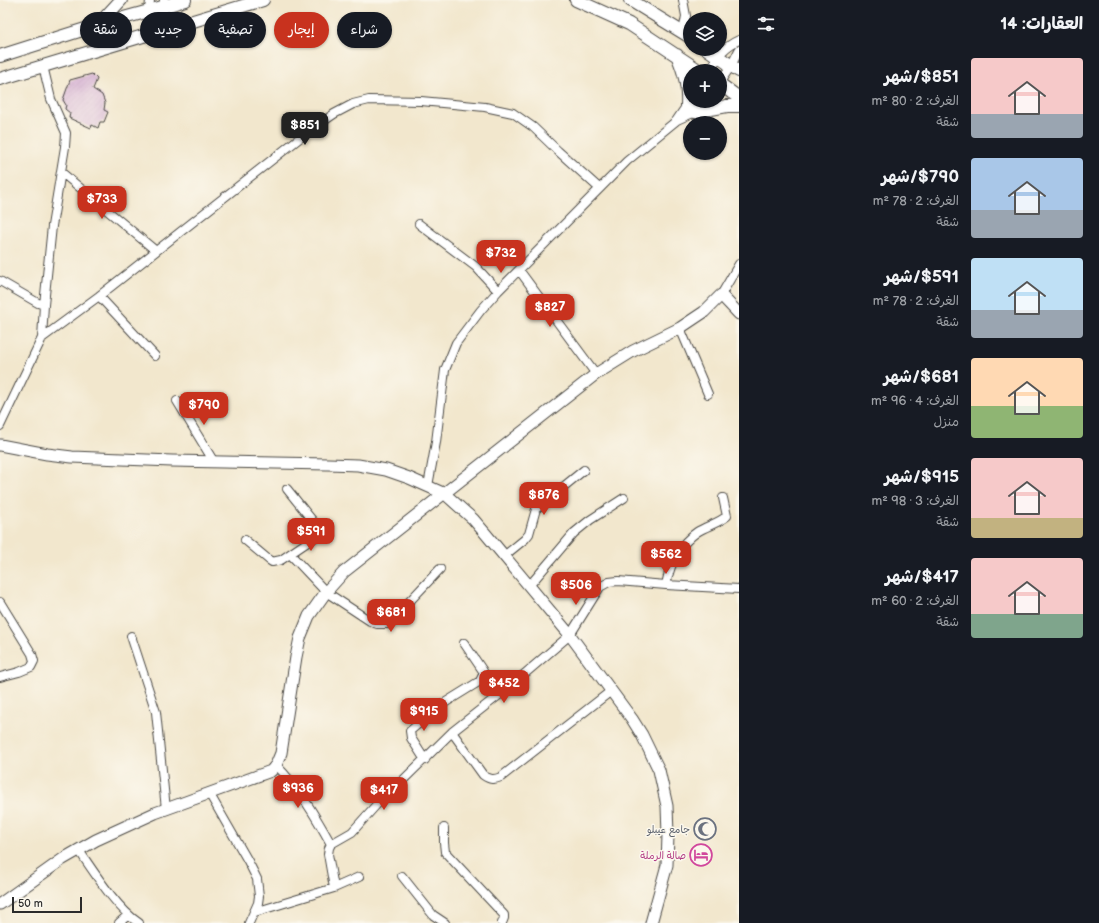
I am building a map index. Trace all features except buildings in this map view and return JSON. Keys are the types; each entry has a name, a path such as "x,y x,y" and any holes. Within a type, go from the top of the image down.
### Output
{"main road":[{"path":"132,13 150,6 184,0"},
{"path":"196,20 263,0"},
{"path":"576,0 629,24 690,64"},
{"path":"630,0 683,32"},
{"path":"109,12 118,1"},
{"path":"0,56 80,31"},
{"path":"0,79 140,37"},
{"path":"676,54 683,72"},
{"path":"718,56 735,69"},
{"path":"727,89 739,98"},
{"path":"727,107 739,106"}],"street":[{"path":"683,0 685,12"},
{"path":"727,46 739,40"},
{"path":"727,76 735,69 739,50"},
{"path":"713,64 718,56"},
{"path":"0,426 42,338 52,226 65,147 66,132 51,99 43,66"},
{"path":"42,338 100,296 306,133 334,114 353,104 369,100 395,100 485,107 513,113 533,127 599,188"},
{"path":"428,486 436,442 445,370 456,343 481,310 498,291 599,188 627,161 689,108"},
{"path":"61,172 156,251"},
{"path":"419,224 476,267 498,291"},
{"path":"0,904 78,849 166,809 258,776 270,771 276,766 281,752 300,638 309,616 326,592 344,572 596,374 633,351 680,328 704,312 721,295 739,264"},
{"path":"519,270 596,374"},
{"path":"0,281 44,305"},
{"path":"721,295 739,314"},
{"path":"100,296 155,356"},
{"path":"680,328 708,394"},
{"path":"177,401 214,462"},
{"path":"0,445 47,454 114,460 274,462 358,465 386,470 445,494 473,519 570,635 642,735 659,770 667,806 667,865 651,923"},
{"path":"504,556 529,534 536,509 584,470"},
{"path":"245,540 272,562 281,560 314,537 317,529 316,525 286,489"},
{"path":"529,586 574,534 590,520 624,498"},
{"path":"666,585 670,568 683,544 697,532 727,516 723,498"},
{"path":"290,554 326,592 377,624 388,624 440,569"},
{"path":"334,888 328,854 328,848 331,844 341,840 352,832 378,803 425,760 452,732 508,688 570,635 600,587 609,582 618,581 739,589"},
{"path":"0,602 32,654 34,661 31,666 19,672 0,677"},
{"path":"132,636 156,712 166,809"},
{"path":"425,760 411,738 410,731 438,707 480,681 482,678 482,671 464,643"},
{"path":"452,732 483,775 488,779 495,780 501,777 611,691"},
{"path":"276,766 288,777 301,795 331,844"},
{"path":"209,794 257,879 259,896 255,912 249,923"},
{"path":"444,828 445,852 504,915 502,923"},
{"path":"78,849 99,879 128,915 139,923"},
{"path":"402,876 433,915 445,923"},
{"path":"255,912 334,888 359,877"},
{"path":"118,923 128,915"}],"place":[{"name":"جامع عيبلو","path":"705,829"},
{"name":"صالة الرملة","path":"701,855"}]}
